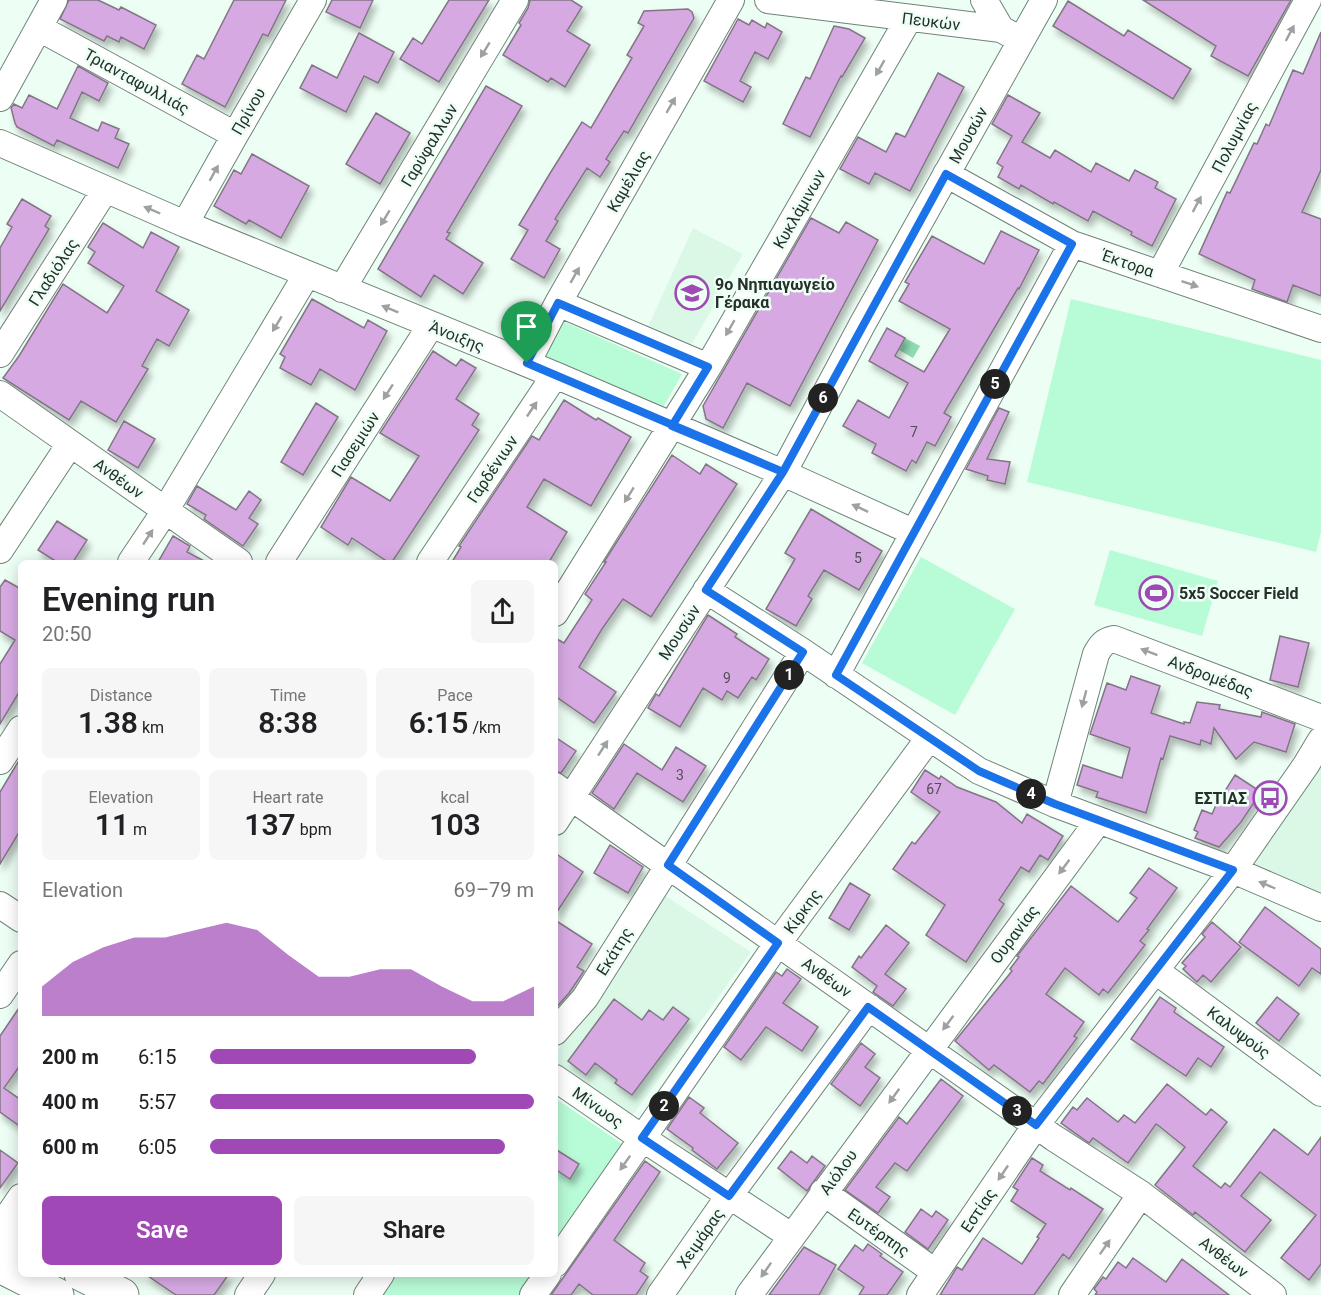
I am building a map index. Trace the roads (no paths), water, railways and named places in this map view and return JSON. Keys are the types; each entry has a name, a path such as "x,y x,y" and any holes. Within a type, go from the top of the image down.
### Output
{"main road":[{"path":"0,1234 18,1243"},
{"path":"0,1266 18,1275"},
{"path":"22,1277 57,1295"},
{"path":"90,1277 122,1287"}],"street":[{"path":"0,98 54,0"},
{"name":"Πρίνου","path":"185,224 313,0"},
{"name":"Γαρύφαλλων","path":"342,289 515,0"},
{"name":"Καμέλιας","path":"527,363 558,303 731,0"},
{"name":"Πευκών","path":"768,0 909,18 1011,35"},
{"path":"984,0 1011,35"},
{"name":"Μουσών","path":"558,810 563,791 706,590 783,472 946,174 1011,35 1044,0"},
{"name":"Πολυμνίας","path":"1160,274 1308,0"},
{"name":"Κυκλάμινων","path":"558,608 708,367 909,18"},
{"name":"Τριανταφυλλιάς","path":"39,28 235,135"},
{"name":"Άνοιξης","path":"0,143 185,224 527,363 783,472 913,532"},
{"name":"Έκτορα","path":"946,174 1072,244 1321,329"},
{"name":"Γλαδιόλας","path":"0,354 105,190"},
{"path":"836,675 1072,244"},
{"path":"132,560 165,511 307,274"},
{"path":"558,303 708,367"},
{"name":"Γιασεμιών","path":"280,560 431,325"},
{"name":"Γαρδένιων","path":"431,560 555,375"},
{"name":"Ανθέων","path":"0,394 236,560"},
{"path":"0,549 70,444"},
{"path":"706,590 803,652 979,771 1055,804 1233,870 1321,908"},
{"name":"Ανδρομέδας","path":"1055,804 1096,654 1102,644 1114,639 1321,718"},
{"name":"Εκάτης","path":"558,1029 585,998 803,652"},
{"path":"0,761 18,734"},
{"name":"Κίρκης","path":"558,1260 778,943 929,738"},
{"name":"Εστίας","path":"920,1295 1036,1125 1233,870 1321,740"},
{"name":"Ανθέων","path":"563,791 1036,1125 1141,1194 1273,1295"},
{"name":"Ουρανίας","path":"928,1049 1099,820"},
{"path":"0,905 18,917"},
{"path":"0,994 18,968"},
{"name":"Καλυψούς","path":"1156,971 1321,1093"},
{"name":"Χειμάρας","path":"660,1295 729,1196 868,1007"},
{"name":"Αιόλου","path":"749,1295 928,1049"},
{"name":"Μίνωος","path":"558,1080 791,1236"},
{"name":"Ευτέρπης","path":"823,1192 935,1272"},
{"path":"1071,1295 1141,1194"},
{"path":"0,1228 18,1201"},
{"path":"248,1295 260,1277"},
{"path":"367,1295 379,1277"},
{"path":"533,1295 546,1277"}],"place":[{"name":"9ο Νηπιαγωγείο Γέρακα","path":"692,293"},
{"name":"5x5 Soccer Field","path":"1156,593"},
{"name":"ΕΣΤΙΑΣ","path":"1270,798"}]}
